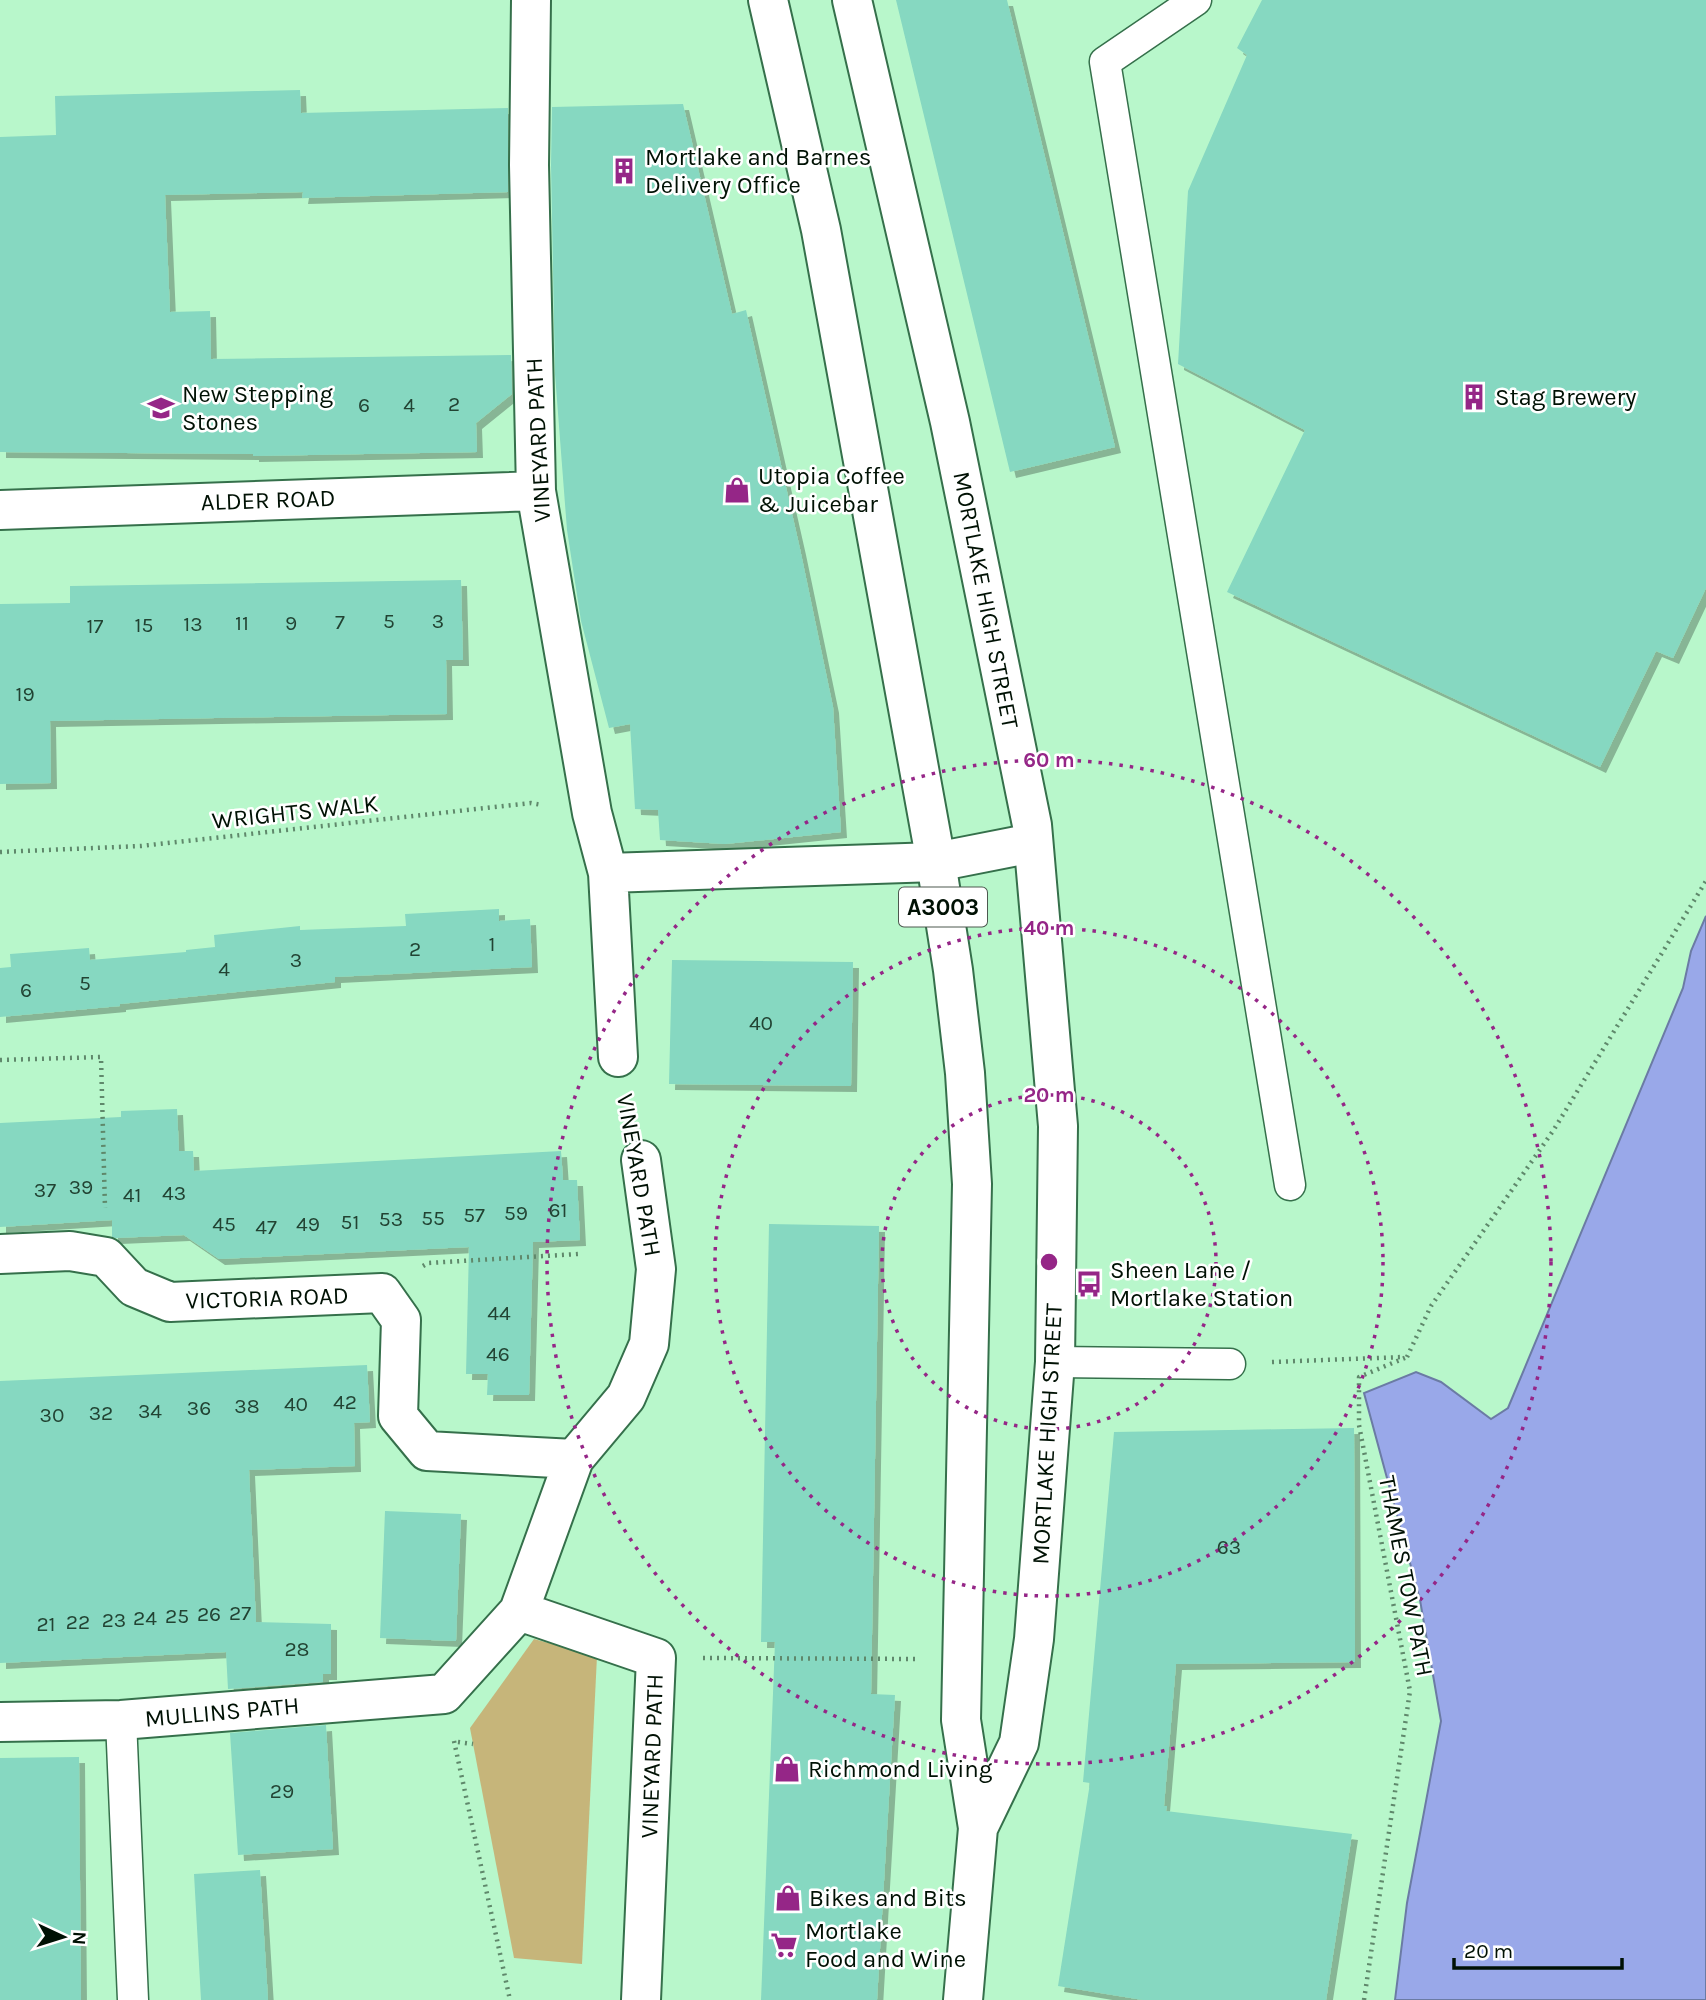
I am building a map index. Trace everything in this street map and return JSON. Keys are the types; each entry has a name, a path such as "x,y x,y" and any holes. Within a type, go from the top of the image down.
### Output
{"street":[{"name":"VINEYARD PATH","path":"531,0 529,165 536,491 592,813 608,873 618,1057"},
{"name":"MORTLAKE HIGH STREET","path":"768,0 821,230 936,862 953,970 965,1073 972,1184 961,1720 978,1828 963,2000"},
{"name":"MORTLAKE HIGH STREET","path":"852,0 950,422 1029,812 1058,1126 1055,1362 1034,1639 1019,1743 978,1828"},
{"name":"ALDER ROAD","path":"0,510 536,491"},
{"path":"608,873 936,862 1033,843"},
{"name":"VINEYARD PATH","path":"444,1694 519,1611 574,1459 626,1397 649,1344 656,1269 641,1160"},
{"path":"0,1254 70,1251 106,1257"},
{"name":"VICTORIA ROAD","path":"106,1257 134,1287 170,1301 382,1293 401,1320 398,1416 427,1451 574,1459"},
{"name":"VINEYARD PATH","path":"519,1611 656,1658 642,2000"},
{"name":"MULLINS PATH","path":"0,1722 121,1720 444,1694"}],"lane":[{"path":"1196,0 1105,62 1290,1185"},
{"path":"1055,1362 1230,1364"},
{"path":"121,1720 133,2000"}],"path":[{"name":"WRIGHTS WALK","path":"0,852 141,846 531,803 592,813"},
{"path":"1262,1363 1407,1357 1432,1306 1553,1132 1706,881"},
{"path":"0,1060 101,1057 106,1257"},
{"name":"VICTORIA ROAD","path":"382,1293 428,1262 578,1254"},
{"name":"THAMES TOW PATH","path":"1364,2000 1410,1691 1359,1425 1359,1377 1407,1357"},
{"path":"656,1658 961,1660"},
{"path":"444,1694 510,2000"},
{"path":"454,1741 473,1744"}],"shaded area":[{"path":"534,1639 597,1656 582,1964 514,1958 470,1728"}],"water":[{"path":"1706,916 1706,2000 1395,2000 1407,1903 1441,1721 1420,1600 1364,1393 1416,1372 1441,1382 1491,1419 1508,1408 1683,988 1691,951"}],"building":[{"path":"896,0 1007,0 1115,447 1010,472"},
{"name":"Stag Brewery","path":"1262,0 1706,0 1706,588 1673,658 1656,651 1600,767 1227,592 1305,430 1178,364 1188,191 1247,55 1237,48"},
{"path":"300,90 301,113 508,108 508,192 302,198 303,192 165,195 170,312 210,311 211,359 511,355 512,394 476,423 477,452 253,456 0,452 0,137 56,135 55,96"},
{"path":"683,104 732,314 746,310 800,549 833,707 841,832 725,844 660,840 658,810 635,809 630,724 609,728 581,621 567,530 555,374 552,107"},
{"path":"461,580 463,660 446,660 447,714 50,721 51,783 0,784 0,604 70,603 70,586"},
{"path":"499,909 499,921 530,919 532,967 335,977 335,982 0,1017 0,968 11,967 10,954 89,948 90,960 186,952 215,947 214,935 300,926 300,930 406,926 405,914"},
{"path":"672,960 853,962 851,1086 669,1084"},
{"path":"177,1109 179,1151 193,1151 194,1171 561,1151 563,1180 577,1180 580,1240 533,1242 529,1395 487,1395 488,1374 466,1374 469,1247 219,1259 184,1235 112,1237 112,1220 0,1227 0,1123 121,1117 121,1111"},
{"path":"769,1224 879,1226 871,1694 895,1695 877,2000 761,2000 775,1642 761,1642"},
{"path":"367,1365 370,1422 354,1423 355,1466 249,1470 256,1622 331,1624 331,1674 323,1674 323,1682 228,1689 226,1652 0,1663 0,1381"},
{"path":"1354,1428 1355,1662 1176,1664 1164,1806 1167,1806 1166,1811 1352,1834 1326,2000 1143,2000 1058,1986 1090,1783 1083,1782 1114,1432"},
{"path":"385,1511 461,1514 456,1641 380,1638"},
{"path":"326,1725 333,1849 238,1855 230,1733"},
{"path":"79,1757 81,2000 0,2000 0,1758"},
{"path":"260,1870 268,2000 201,2000 194,1874"}],"place":[{"name":"Mortlake and Barnes Delivery Office","path":"624,171"},
{"name":"Stag Brewery","path":"1474,397"},
{"name":"New Stepping Stones","path":"161,408"},
{"name":"Utopia Coffee & Juicebar","path":"737,490"},
{"name":"Sheen Lane / Mortlake Station","path":"1089,1284"},
{"name":"Richmond Living","path":"787,1769"},
{"name":"Bikes and Bits","path":"788,1898"},
{"name":"Mortlake Food and Wine","path":"784,1945"}]}
